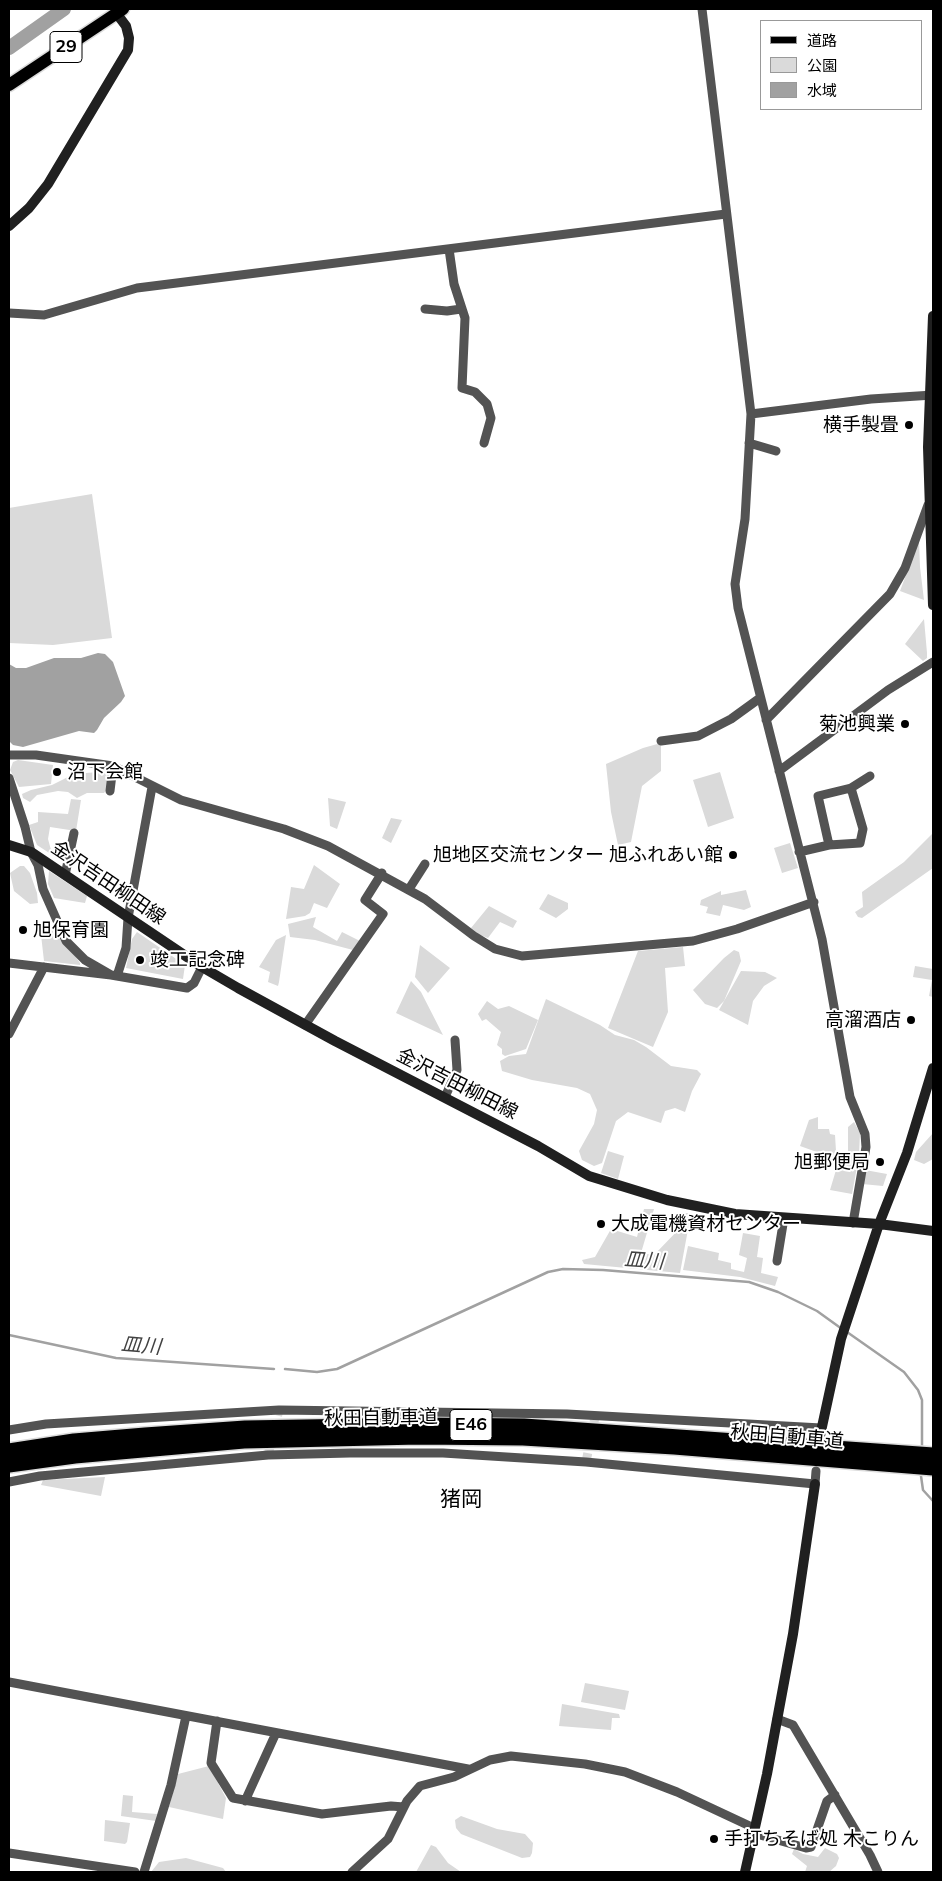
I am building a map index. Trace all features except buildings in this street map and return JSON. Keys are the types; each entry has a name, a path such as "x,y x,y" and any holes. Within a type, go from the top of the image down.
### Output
{"highway":[{"name":"秋田自動車道","path":"9,1451 74,1441 165,1433 245,1428 420,1425 524,1426 933,1455"},
{"name":"秋田自動車道","path":"9,1465 75,1456 244,1440 419,1437 523,1438 674,1446 933,1468"}],"main road":[{"name":"29","path":"9,85 120,12"}],"street":[{"path":"702,9 750,414 745,519 735,584 738,608 760,698 799,852 814,902 838,1022 850,1097 865,1134 866,1147 853,1223"},
{"path":"9,226 29,208 48,184 128,50 129,38 120,12"},
{"path":"9,313 44,315 138,288 726,214"},
{"path":"449,249 454,284 465,318 462,388 475,392 487,404 491,418 484,443"},
{"path":"425,309 447,311 461,309"},
{"path":"933,316 931,396 933,605"},
{"path":"750,414 800,406 931,396"},
{"path":"749,443 776,451"},
{"path":"766,720 890,594 905,568 931,498"},
{"path":"779,772 888,690 933,662"},
{"path":"661,741 698,736 731,720 760,698"},
{"path":"9,755 36,755 113,766 152,787 201,807 268,825 328,846 409,889 495,949 522,956 694,941 737,929 814,902"},
{"path":"110,791 113,766"},
{"path":"829,846 818,796 851,788 870,776"},
{"path":"9,778 31,852 38,866 43,889 52,914 66,941 84,960 114,975"},
{"path":"114,975 126,948 128,918 152,787"},
{"path":"799,852 829,846 860,843 863,829 851,788"},
{"path":"65,875 74,833"},
{"name":"金沢吉田柳田線","path":"9,845 31,852 202,967 305,1025 445,1097 589,1176 700,1208 784,1218 879,1224 933,1231"},
{"path":"409,889 425,864"},
{"path":"305,1025 383,914 365,900 382,874"},
{"path":"9,963 114,975 187,988 194,983 202,967"},
{"path":"9,1034 44,967"},
{"path":"445,1097 457,1070 456,1040"},
{"path":"9,1430 46,1424 279,1410 567,1414 820,1432 841,1338 879,1224 907,1153 933,1068"},
{"path":"777,1261 784,1218"},
{"path":"9,1482 40,1476 268,1455 443,1453 586,1462 815,1484"},
{"path":"744,1872 793,1634 816,1471"},
{"path":"9,1682 468,1770"},
{"path":"144,1872 171,1785 186,1716"},
{"path":"777,1719 793,1725 870,1855 878,1872"},
{"path":"218,1721 211,1763 228,1793 233,1798 322,1814 391,1806 404,1807"},
{"path":"245,1801 276,1732"},
{"path":"352,1872 388,1840 404,1807 420,1786 454,1777 490,1760 511,1756 585,1764 625,1772 677,1792 754,1830 806,1848 811,1847 827,1801 835,1795"},
{"path":"9,1854 135,1872"}],"green space":[{"path":"92,494 112,638 53,645 9,643 9,508"},
{"path":"919,540 920,567 924,600 900,591"},
{"path":"924,619 927,658 923,661 905,644"},
{"path":"661,743 661,771 642,786 631,842 618,845 611,812 606,764 643,748"},
{"path":"18,760 53,765 51,784 19,787 10,770 13,762"},
{"path":"720,772 734,818 708,827 693,780"},
{"path":"105,773 108,777 107,789 104,793 87,793 77,798 68,792 58,791 37,795 30,802 23,798 22,794 52,785 74,774"},
{"path":"328,798 346,802 337,829 330,826"},
{"path":"71,799 81,800 76,831 50,827 48,839 51,850 65,859 63,862 37,845 29,825 38,822 38,812 68,814"},
{"path":"391,818 402,820 391,843 382,838"},
{"path":"933,833 933,868 862,918 858,917 855,912 863,907 862,892 904,862"},
{"path":"790,843 798,868 782,873 774,848"},
{"path":"314,865 340,884 327,908 314,903 310,913 305,916 286,919 291,887 304,889"},
{"path":"20,866 24,866 30,873 37,893 38,903 30,904 14,891 10,873"},
{"path":"49,871 87,896 85,903 54,898 48,884"},
{"path":"746,890 751,907 744,910 723,905 720,916 706,913 708,907 700,905 701,900 721,891 721,895"},
{"path":"548,894 568,903 568,909 556,918 539,909"},
{"path":"489,906 517,921 513,928 500,922 488,938 471,928"},
{"path":"316,917 313,927 337,941 342,932 360,941 353,950 315,940 290,937 288,924"},
{"path":"40,926 54,927 80,965 44,961"},
{"path":"137,932 185,965 183,979 126,968 132,939"},
{"path":"286,935 278,986 268,982 270,972 259,967 276,940"},
{"path":"420,945 450,968 428,993 415,977"},
{"path":"683,947 685,966 665,968 668,1012 653,1047 608,1028 638,951"},
{"path":"734,950 739,952 741,961 724,1001 717,1008 705,1004 693,990"},
{"path":"915,966 933,969 933,997 929,996 932,980 913,977"},
{"path":"741,971 765,972 777,978 764,986 753,1001 748,1025 719,1010"},
{"path":"411,981 421,992 443,1035 396,1013"},
{"path":"546,999 600,1025 615,1035 634,1040 671,1066 697,1070 701,1074 692,1091 685,1112 675,1108 665,1111 661,1123 628,1112 616,1121 602,1163 594,1166 582,1160 579,1151 594,1124 597,1110 590,1094 577,1088 532,1080 502,1071 500,1061 509,1056 526,1054"},
{"path":"487,1001 498,1009 509,1006 538,1020 526,1049 505,1056 502,1054 502,1049 497,1045 501,1032 486,1019 482,1021 478,1014"},
{"path":"818,1117 818,1129 829,1129 830,1134 835,1135 836,1151 848,1151 848,1127 854,1122 860,1133 859,1156 852,1194 830,1190 839,1160 800,1146 809,1120"},
{"path":"933,1133 933,1159 924,1164 914,1160 916,1152"},
{"path":"608,1151 624,1156 618,1179 601,1173"},
{"path":"865,1170 887,1174 883,1186 862,1184"},
{"path":"644,1209 654,1209 641,1253 654,1255 681,1227 684,1213 691,1213 680,1273 584,1264 582,1260 595,1257 611,1229 637,1237"},
{"path":"743,1233 760,1236 757,1257 763,1258 761,1273 778,1277 775,1286 740,1277 683,1270 688,1246 719,1253 718,1260 731,1263 731,1269 744,1272 747,1258 739,1255"},
{"path":"105,1477 101,1496 41,1485 43,1480"},
{"path":"585,1683 629,1691 625,1710 581,1702"},
{"path":"562,1704 619,1714 620,1718 612,1718 611,1730 559,1726"},
{"path":"209,1766 226,1798 223,1819 169,1807 178,1774"},
{"path":"123,1795 133,1796 132,1812 157,1814 156,1821 121,1816"},
{"path":"461,1816 497,1829 525,1834 533,1843 530,1857 522,1858 461,1834 456,1828 455,1820"},
{"path":"105,1820 130,1823 125,1844 104,1841"},
{"path":"431,1845 436,1847 448,1863 461,1872 416,1872"},
{"path":"825,1848 837,1854 839,1858 836,1866 829,1872 805,1872 807,1866 792,1854 794,1849 803,1854 818,1857"},
{"path":"186,1858 223,1868 226,1872 151,1872 159,1862"}],"water":[{"path":"98,653 105,654 113,662 125,696 104,718 97,730 94,733 79,731 23,747 13,745 9,741 9,664 16,668 26,668 54,658 81,658"}],"waterway":[{"path":"9,48 64,9"},
{"name":"皿川","path":"285,1369 317,1372 337,1369 548,1272 563,1269 603,1270 749,1282 778,1292 817,1311 842,1329"},
{"name":"皿川","path":"847,1332 904,1372 918,1390 922,1400 922,1449"},
{"name":"皿川","path":"9,1335 116,1358 274,1369"},
{"name":"皿川","path":"921,1476 923,1490 933,1501"}],"tunnel":[{"path":"268,1455 279,1410"},
{"path":"586,1462 595,1417"}],"place":[{"name":"横手製畳","path":"909,425"},
{"name":"菊池興業","path":"905,724"},
{"name":"沼下会館","path":"57,772"},
{"name":"旭地区交流センター 旭ふれあい館","path":"733,855"},
{"name":"旭保育園","path":"23,930"},
{"name":"竣工記念碑","path":"140,960"},
{"name":"高溜酒店","path":"911,1020"},
{"name":"旭郵便局","path":"880,1162"},
{"name":"大成電機資材センター","path":"601,1224"},
{"name":"手打ちそば処 木こりん","path":"714,1839"}],"district":[{"name":"猪岡","path":"461,1500"}]}
